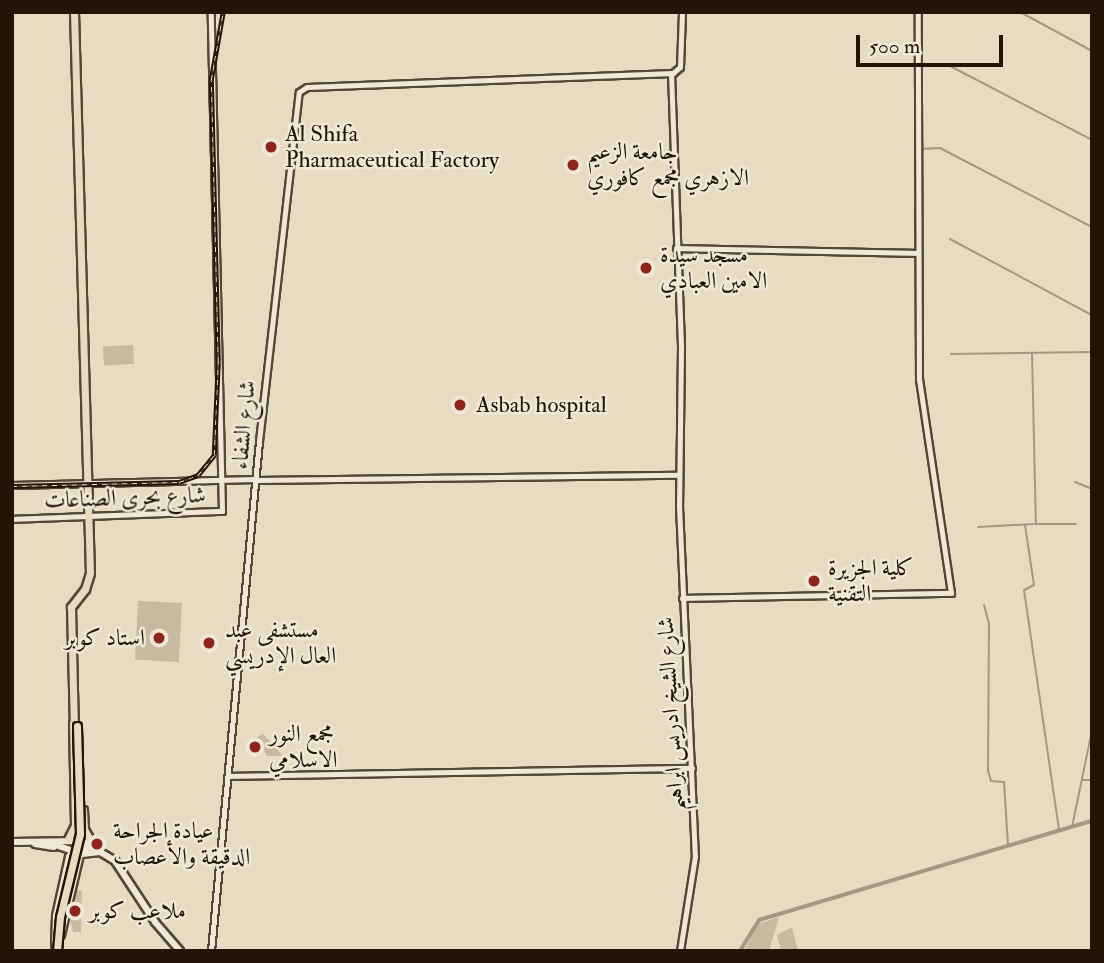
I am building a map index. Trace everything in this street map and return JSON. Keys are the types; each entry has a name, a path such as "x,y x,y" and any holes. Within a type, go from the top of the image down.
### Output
{"main road":[{"path":"75,12 89,516 88,583 71,607 84,829 94,850"},
{"path":"68,839 75,825 76,723"},
{"path":"56,948 77,836 76,723"},
{"path":"12,843 68,839 81,847 94,850 125,872 155,922 180,951"},
{"path":"12,843 61,848 70,854"},
{"path":"56,948 56,916 70,854 81,847 94,850"},
{"path":"56,948 81,847"},
{"path":"77,867 94,850"}],"street":[{"name":"شارع بحرى الصناعات","path":"12,519 220,512 224,505 211,12"},
{"name":"شارع الشيخ ادريس ابراهيم","path":"680,951 694,871 692,767 678,475 681,346 671,73 680,66 682,12"},
{"path":"682,598 951,593 920,393 918,12"},
{"name":"شارع الشفاء","path":"211,951 256,480 301,90 486,78 671,73"},
{"path":"676,248 918,253"},
{"path":"12,485 678,475"},
{"path":"228,774 692,767"}],"shaded area":[{"path":"133,345 134,364 104,366 103,347"},
{"name":"استاد كوبر","path":"138,601 182,603 179,662 135,660"},
{"path":"263,734 283,756 267,756 256,738"},
{"name":"ملاعب كوبر","path":"76,890 82,891 81,932 73,932 70,918"},
{"path":"779,917 769,951 744,951 758,924"},
{"path":"792,927 798,951 781,951 777,935"}],"waterway":[{"path":"1020,12 1092,51"},
{"path":"950,66 1092,140"},
{"path":"920,149 940,148 1092,227"},
{"path":"950,239 1092,315"},
{"path":"951,354 1092,352"},
{"path":"1032,353 1036,524 1076,524"},
{"path":"1075,482 1092,489"},
{"path":"978,527 1034,524"},
{"path":"1025,525 1034,585 1024,590 1059,830"},
{"path":"984,605 989,624 988,771 991,781 1004,782 1008,846"},
{"path":"1072,827 1092,730"},
{"path":"1082,780 1092,780"},
{"path":"740,951 759,920 1092,821"}],"railway":[{"path":"12,486 179,482 198,475 214,455 218,362 211,80 223,12"}],"place":[{"name":"Al Shifa Pharmaceutical Factory","path":"271,147"},
{"name":"جامعة الزعيم الازهري مجمع كافوري","path":"573,165"},
{"name":"مسجد سيدة الامين العبادي","path":"646,268"},
{"name":"Asbab hospital","path":"460,405"},
{"name":"كلية الجزيرة التقنية","path":"814,581"},
{"name":"استاد كوبر","path":"159,638"},
{"name":"مستشفى عبد العال الإدريسي","path":"209,643"},
{"name":"مجمع النور الاسلامي","path":"255,747"},
{"name":"عيادة الجراحة الدقيقة والأعصاب","path":"97,844"},
{"name":"ملاعب كوبر","path":"75,911"}]}
